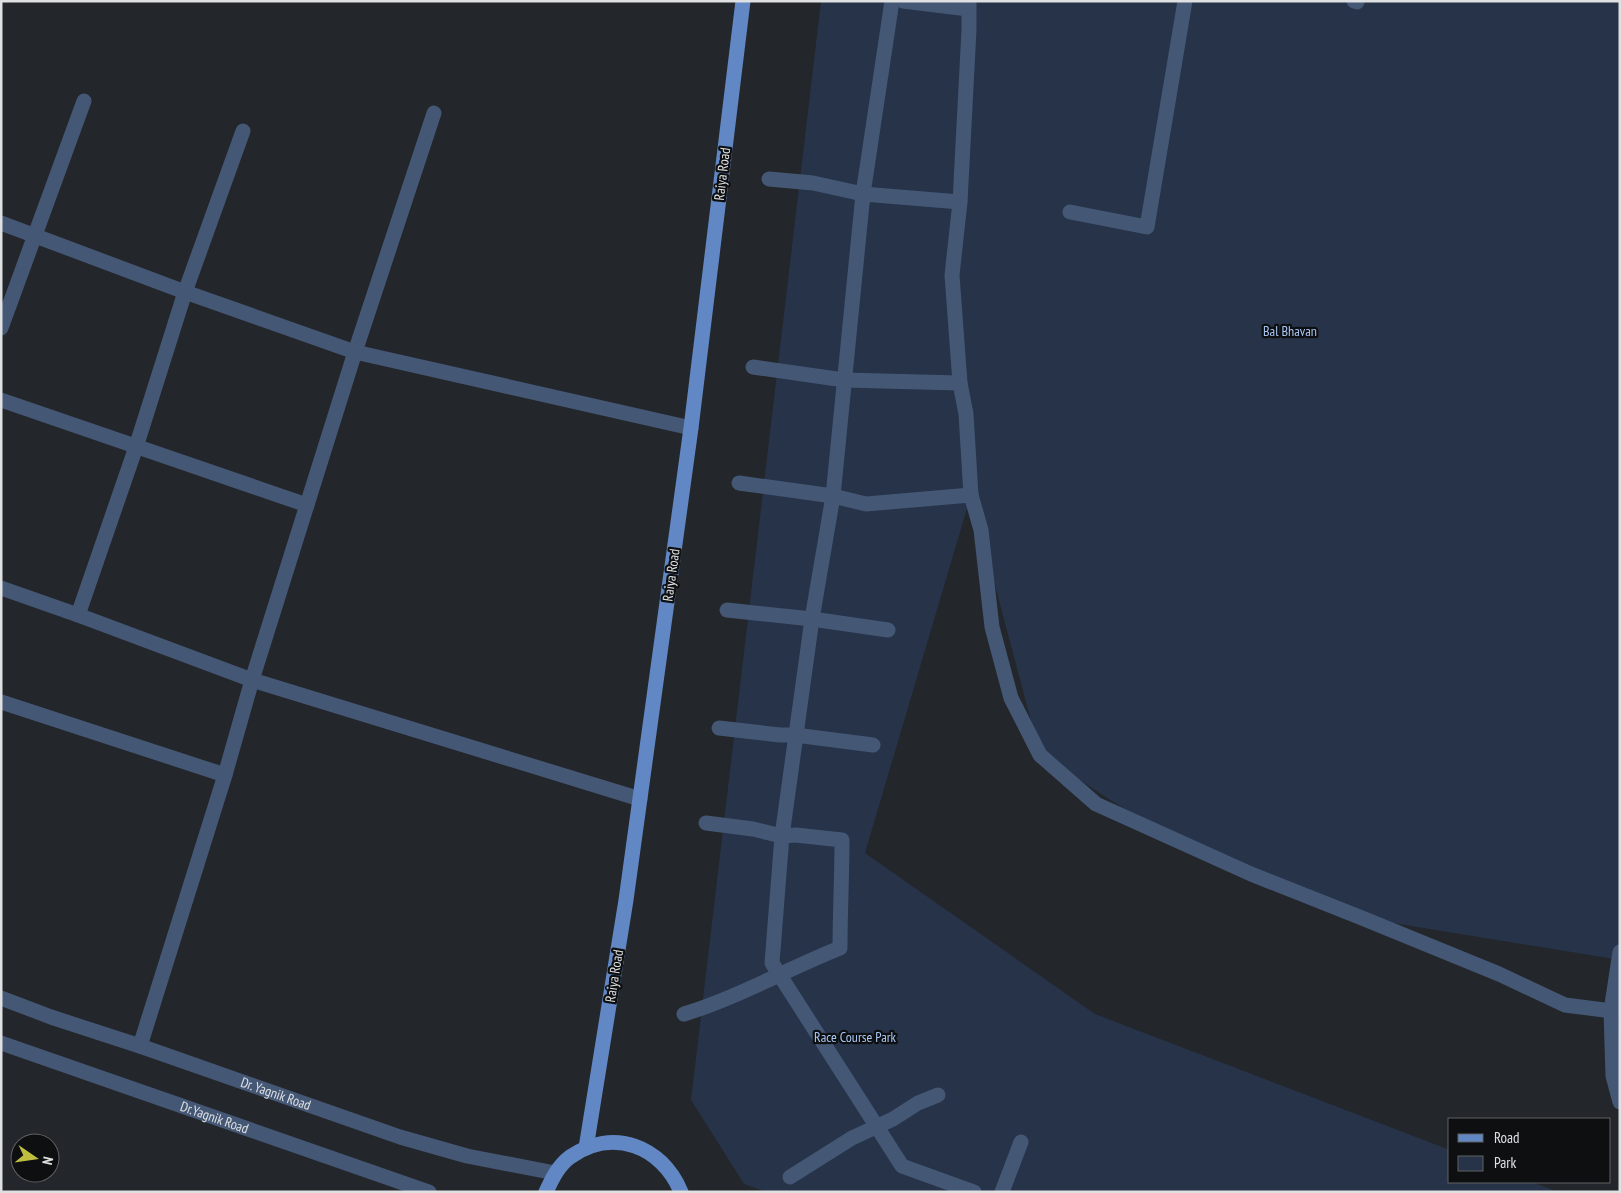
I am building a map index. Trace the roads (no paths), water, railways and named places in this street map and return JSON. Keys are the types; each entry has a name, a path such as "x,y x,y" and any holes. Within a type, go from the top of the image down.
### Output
{"main road":[{"name":"Raiya Road","path":"586,1148 626,900 692,428 743,1"},
{"path":"546,1192 555,1173 569,1158 586,1148 605,1143 623,1143 641,1148 657,1157 672,1172 681,1192"}],"street":[{"path":"892,1 863,194 833,496 812,619 782,836 772,963 902,1166 974,1192"},
{"path":"903,1 968,5 969,30 960,202 952,275 960,383 966,414 971,494 981,530 992,627 1011,698 1040,755 1096,804 1251,874 1499,974 1565,1005 1616,1011"},
{"path":"1070,212 1147,227 1184,1"},
{"path":"1,328 84,101"},
{"path":"140,1046 355,352 434,113"},
{"path":"78,615 136,446 185,292 243,131"},
{"path":"769,179 813,183 863,194 960,202"},
{"path":"1,223 185,292 355,352 692,428"},
{"path":"753,367 844,380 960,383"},
{"path":"1,400 307,505"},
{"path":"739,483 833,496 866,504 971,494"},
{"path":"1,588 252,680 640,799"},
{"path":"727,610 812,619 888,630"},
{"path":"1,702 225,775"},
{"path":"718,728 873,745"},
{"path":"684,1014 714,1004 798,965 840,948 842,840 796,835 782,836 753,829 706,824"},
{"path":"1620,952 1613,1076 1620,1102"},
{"name":"Dr. Yagnik Road","path":"1,998 400,1137 467,1156 555,1173"},
{"name":"Dr.Yagnik Road","path":"1,1043 429,1192"},
{"path":"790,1177 852,1138 893,1119 918,1103 938,1095"},
{"path":"1002,1192 1022,1142"}],"park label":[{"name":"Bal Bhavan","path":"1290,331"},
{"name":"Race Course Park","path":"855,1037"}]}
